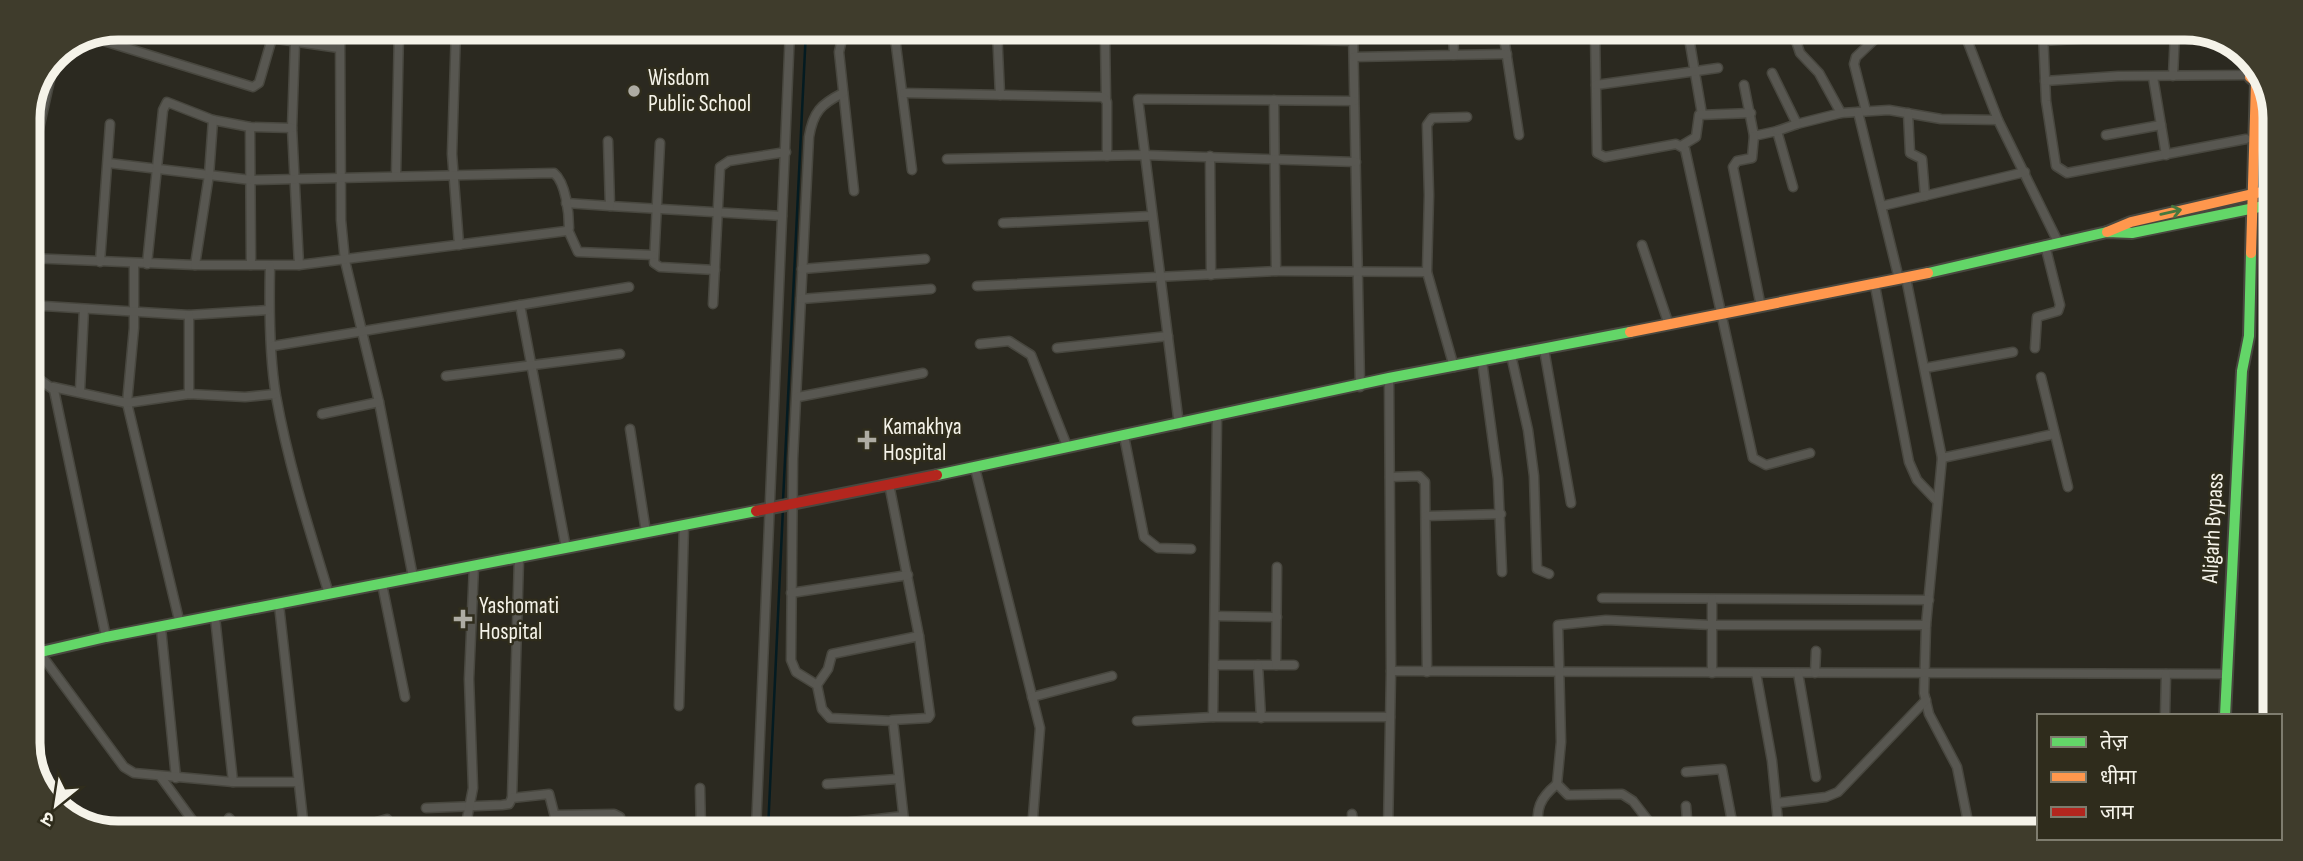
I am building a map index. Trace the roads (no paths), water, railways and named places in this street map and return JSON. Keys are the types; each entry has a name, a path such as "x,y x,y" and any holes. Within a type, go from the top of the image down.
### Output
{"main road":[{"name":"Aligarh Bypass","path":"2248,194 2246,82 2250,77"},
{"name":"Aligarh Bypass","path":"2225,714 2245,343 2241,335 2247,209 2256,86"},
{"path":"2107,232 2116,226 2263,191"},
{"path":"40,653 106,637 975,468 1067,446 1179,425 1389,379 1875,286 2045,244 2107,232 2132,233 2263,206"}],"street":[{"path":"106,42 253,87 259,83 272,40 339,48"},
{"path":"339,40 345,261 379,402 413,577"},
{"path":"396,175 399,40"},
{"path":"456,40 453,173 459,245"},
{"path":"790,40 782,216 783,505 791,593 792,665 799,675 817,685"},
{"path":"839,40 854,191"},
{"path":"895,40 912,170"},
{"path":"997,40 1000,95"},
{"path":"1104,40 1107,156"},
{"path":"1317,40 1353,41 1360,387"},
{"path":"1453,40 1454,55"},
{"path":"1505,40 1519,135"},
{"path":"1595,40 1597,148 1600,156 1681,146 1696,137 1696,117 1702,114 1751,113"},
{"path":"1689,40 1702,114"},
{"path":"1796,40 1800,53 1819,73 1841,113"},
{"path":"1874,40 1856,57 1854,64 1882,206 1925,368 1942,458 1926,625 1923,674 1926,700 1929,714 1956,768 1968,821"},
{"path":"1967,40 1998,120 2058,242"},
{"path":"2043,40 2045,81 2056,166 2060,171 2067,173 2246,139"},
{"path":"2173,76 2175,40"},
{"path":"295,42 292,128 299,265"},
{"path":"1354,57 1507,54"},
{"path":"1596,85 1718,68"},
{"path":"1772,74 1797,124"},
{"path":"2045,81 2250,76"},
{"path":"2152,77 2166,155"},
{"path":"40,126 51,79"},
{"path":"1744,85 1754,136 1752,158 1737,161 1733,167 1761,307"},
{"path":"757,821 783,505 798,397 811,122 820,106 843,93"},
{"path":"904,93 1106,99"},
{"path":"1179,425 1151,216 1140,98 1354,101"},
{"path":"1274,100 1276,271"},
{"path":"147,264 163,110 167,102 213,120 250,127 292,128"},
{"path":"1754,136 1841,113 1862,111 1908,113 1966,121 1998,120"},
{"path":"1908,113 1910,153 1922,159 1925,196"},
{"path":"1454,367 1427,272 1427,125 1432,118 1467,117"},
{"path":"195,265 209,175 213,120"},
{"path":"100,262 110,124"},
{"path":"2106,135 2161,125"},
{"path":"250,127 250,265"},
{"path":"1777,131 1793,187"},
{"path":"608,141 610,206"},
{"path":"660,143 654,263 660,267 715,270"},
{"path":"1681,146 1685,149 1753,458 1766,465 1810,453"},
{"path":"713,304 720,211 720,167 725,162 786,152"},
{"path":"947,159 1144,155 1356,162"},
{"path":"1210,156 1211,275"},
{"path":"108,163 251,180 453,173 554,173 559,177 566,203 568,230 578,252 653,256"},
{"path":"1882,206 2025,172"},
{"path":"566,203 782,216"},
{"path":"1003,223 1151,216"},
{"path":"40,259 147,264 299,265 568,230"},
{"path":"2035,348 2036,317 2058,311 2060,304 2045,244"},
{"path":"1642,245 1669,325"},
{"path":"802,270 925,259"},
{"path":"134,263 127,403 180,624"},
{"path":"270,266 268,310 275,394 305,514 329,594"},
{"path":"977,286 1276,271 1427,272"},
{"path":"1875,286 1909,463 1917,480 1936,500"},
{"path":"273,346 629,287"},
{"path":"801,299 931,289"},
{"path":"520,305 566,548"},
{"path":"40,306 189,315 268,310"},
{"path":"80,390 84,309"},
{"path":"189,315 189,394"},
{"path":"1057,348 1168,336"},
{"path":"980,344 1009,341 1031,355 1067,446"},
{"path":"1544,349 1571,503"},
{"path":"1925,368 2013,352"},
{"path":"446,376 620,354"},
{"path":"1511,355 1528,430 1534,476 1537,569 1541,573 1549,574"},
{"path":"1482,362 1501,514 1502,572"},
{"path":"798,397 923,373"},
{"path":"2041,377 2068,486"},
{"path":"40,379 53,387 80,390 127,403 189,394 245,397 275,394"},
{"path":"1388,821 1391,671 1389,379"},
{"path":"53,387 106,637"},
{"path":"322,414 379,402"},
{"path":"1213,717 1217,416"},
{"path":"630,429 646,532"},
{"path":"1942,458 2053,434"},
{"path":"1124,436 1144,537 1158,548 1191,549"},
{"path":"975,468 1041,742 1033,821"},
{"path":"1390,477 1423,479 1426,516 1427,672"},
{"path":"889,484 919,636 930,715 928,718 892,720 830,718 822,709 817,685 828,669 832,654 919,636"},
{"path":"1426,516 1501,514"},
{"path":"679,706 684,525"},
{"path":"426,808 502,805 509,804 512,798 519,558"},
{"path":"466,821 473,788 469,678 474,566"},
{"path":"1276,665 1278,567"},
{"path":"791,593 908,575"},
{"path":"382,584 405,697"},
{"path":"1602,598 1929,600"},
{"path":"1712,599 1712,673"},
{"path":"278,605 303,821"},
{"path":"1215,616 1276,617"},
{"path":"215,617 233,782"},
{"path":"1537,821 1539,803 1557,783 1561,742 1561,671 1557,629 1561,622 1606,620 1711,625 1926,625"},
{"path":"161,628 176,778"},
{"path":"1815,673 1816,651"},
{"path":"40,661 124,766 134,773 233,782 297,782"},
{"path":"1214,665 1294,665"},
{"path":"1258,665 1261,718"},
{"path":"1391,671 2227,674"},
{"path":"1756,673 1778,821"},
{"path":"1798,673 1816,776"},
{"path":"2165,714 2166,674"},
{"path":"1032,697 1112,676"},
{"path":"1777,803 1838,793 1926,700"},
{"path":"1137,722 1213,717 1390,716"},
{"path":"892,720 904,821"},
{"path":"1686,772 1722,769 1732,821"},
{"path":"160,776 193,821"},
{"path":"827,784 897,779"},
{"path":"1557,783 1568,795 1622,794 1633,801 1648,821"},
{"path":"701,788 701,821"},
{"path":"512,798 550,794 555,821"},
{"path":"1686,806 1687,821"},
{"path":"555,817 614,814 620,817 620,821"},
{"path":"1352,814 1352,821"},
{"path":"861,821 903,816"}],"waterway":[{"path":"783,501 806,40"},
{"path":"768,821 783,508"}],"place":[{"name":"Wisdom Public School","path":"634,91"},
{"name":"Kamakhya Hospital","path":"867,440"},
{"name":"Yashomati Hospital","path":"463,619"}]}
